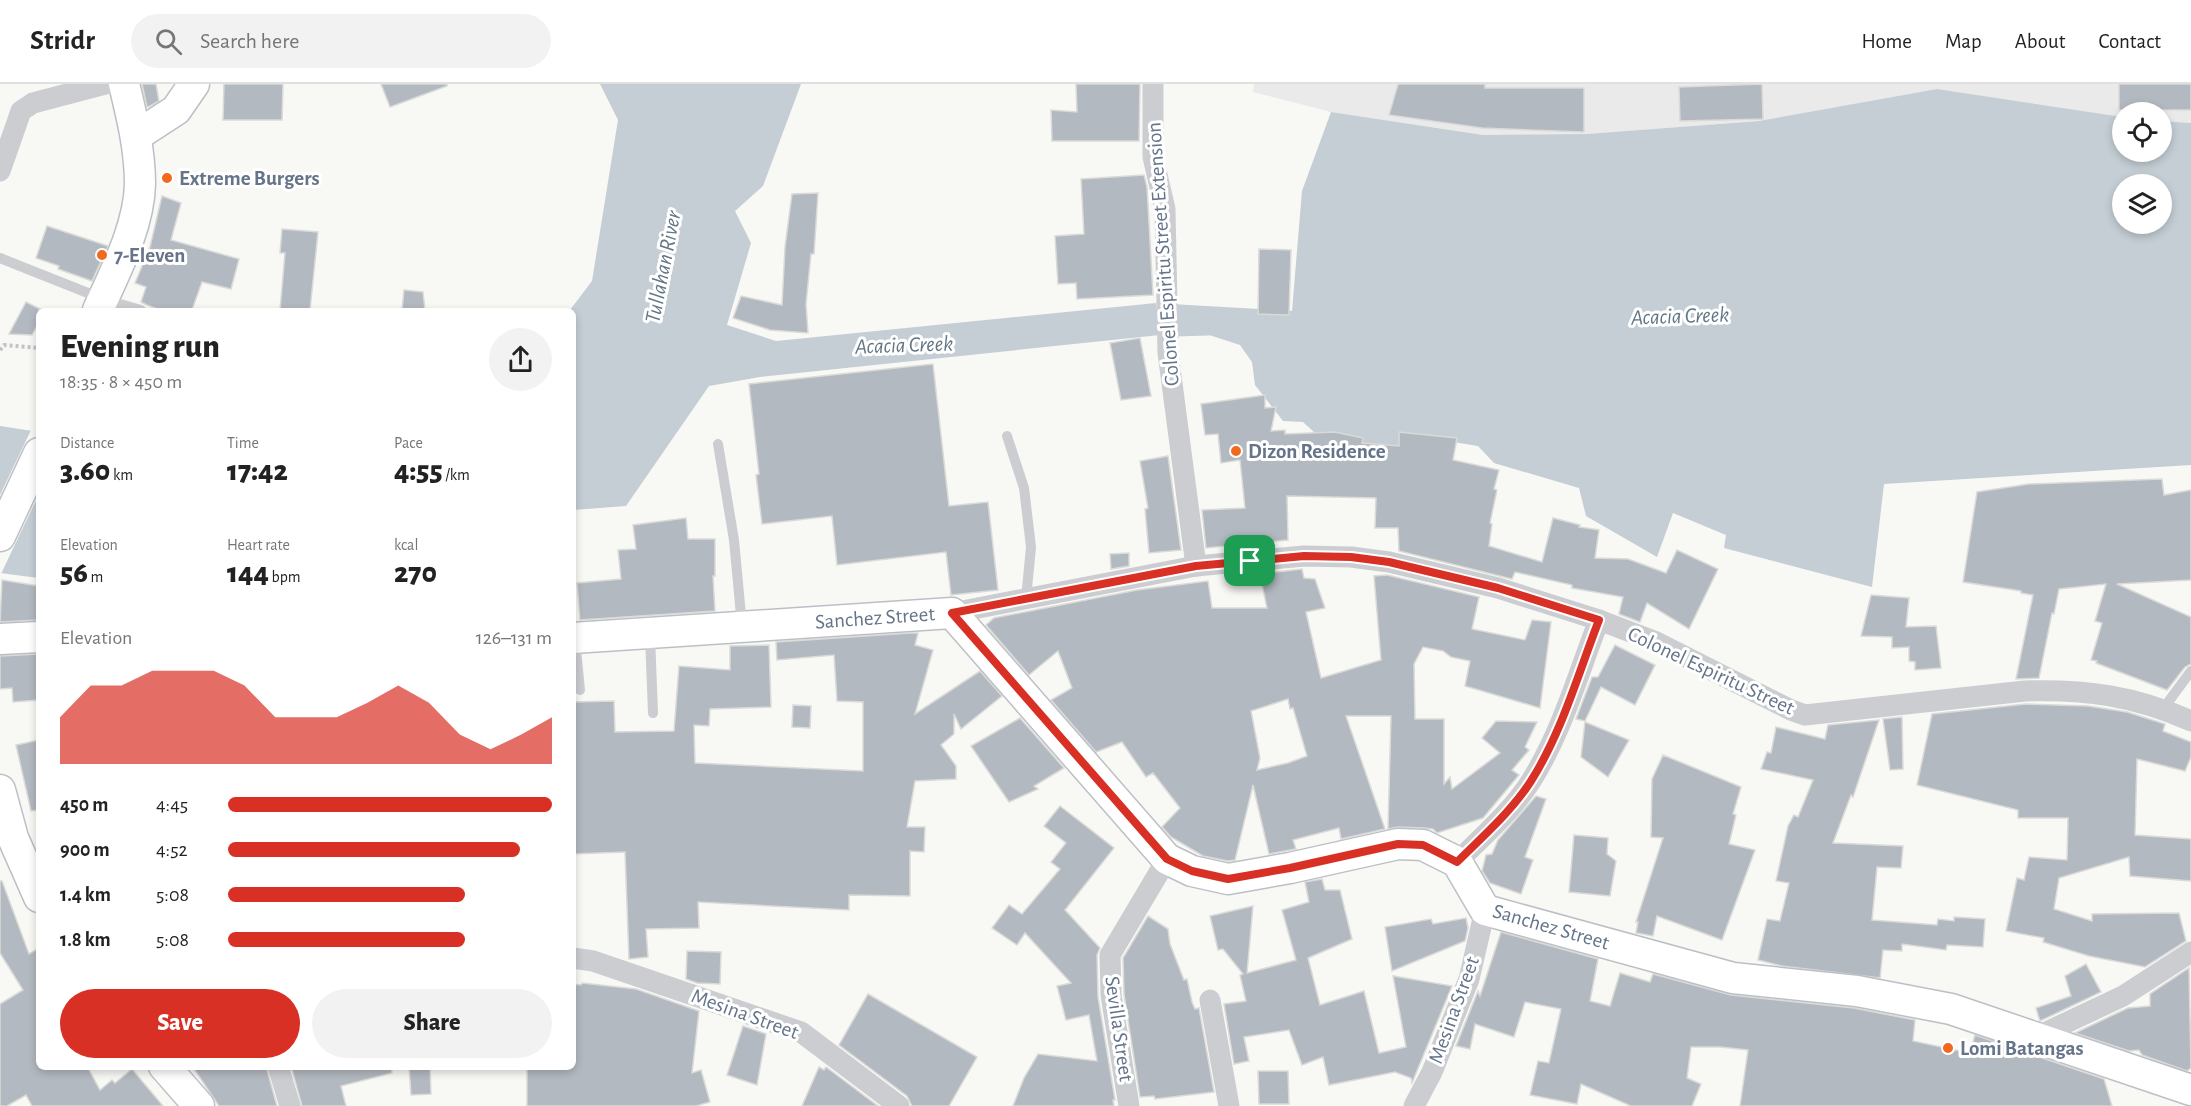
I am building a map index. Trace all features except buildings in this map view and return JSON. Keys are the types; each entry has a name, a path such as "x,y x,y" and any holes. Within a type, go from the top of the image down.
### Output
{"street":[{"path":"0,171 21,111 33,103 105,84"},
{"path":"101,305 126,250 140,185 136,136 124,84"},
{"path":"136,136 176,110 194,84"},
{"name":"Colonel Espiritu Street Extension","path":"1154,84 1153,157 1164,208 1167,353 1196,566"},
{"path":"0,536 36,459"},
{"name":"Colonel Espiritu Street","path":"952,613 1196,566 1304,556 1351,557 1389,562 1498,588 1599,620 1654,641 1805,715 2025,691 2057,690 2115,696 2163,709 2191,721"},
{"name":"Sanchez Street","path":"576,638 952,613 1167,859 1192,871 1228,879 1398,844 1423,845 1457,862 1485,910 1733,978 1857,991 1951,1009 2191,1090"},
{"path":"1457,862 1504,814 1530,782 1555,736 1599,620"},
{"path":"0,639 36,636"},
{"path":"0,790 13,838 36,890"},
{"name":"Sevilla Street","path":"1129,1106 1111,995 1110,956 1167,859"},
{"name":"Mesina Street","path":"1414,1106 1432,1072 1469,979 1485,910"},
{"path":"2036,1037 2123,996 2191,952"},
{"name":"Mesina Street","path":"576,958 593,961 801,1032 899,1106"},
{"path":"1210,1000 1228,1106"},
{"path":"167,1070 198,1106"},
{"path":"279,1070 290,1106"}],"lane":[{"path":"0,258 101,305 125,308"},
{"path":"1007,436 1024,488 1031,547 1026,599"},
{"path":"718,444 734,540 742,627"},
{"path":"650,632 653,713"},
{"path":"576,655 580,690"},
{"path":"2163,709 2191,671"}],"path":[{"path":"0,350 4,345 36,348"}],"shaded area":[{"path":"1254,84 2191,84 2191,123 2172,122 2172,102 2112,102 2112,116 1937,89 1759,121 1587,134 1483,135 1331,112 1253,92"}],"water":[{"name":"Tullahan River","path":"600,84 801,84 763,186 735,211 751,243 727,325 776,341 1156,303 1160,335 760,377 709,386 626,506 576,510 576,308 572,308 592,281 618,120"},
{"path":"1937,89 2112,115 2112,162 2172,162 2172,122 2191,123 2191,465 1884,484 1872,587 1724,548 1726,535 1673,513 1657,557 1586,516 1579,488 1494,463 1478,446 1447,441 1338,454 1303,422 1283,421 1255,385 1252,362 1240,345 1197,331 1172,335 1171,304 1292,311 1302,191 1331,112 1483,135 1587,134 1759,121"},
{"path":"0,426 36,432 36,578 0,573"}],"pier":[{"path":"32,428 36,429 36,500 0,576 0,495"}],"waterway":[{"name":"Acacia Creek","path":"1175,333 1208,332"}],"place":[{"name":"Extreme Burgers","path":"167,178"},
{"name":"7-Eleven","path":"102,255"},
{"name":"Dizon Residence","path":"1236,451"},
{"name":"Lomi Batangas","path":"1948,1048"}],"route":[{"path":"1304,556 1351,557 1389,562 1498,588 1599,620 1555,736 1530,782 1504,814 1457,862 1423,845 1398,844 1228,879 1192,871 1167,859 952,613 1196,566 1250,561 1304,556"}]}
